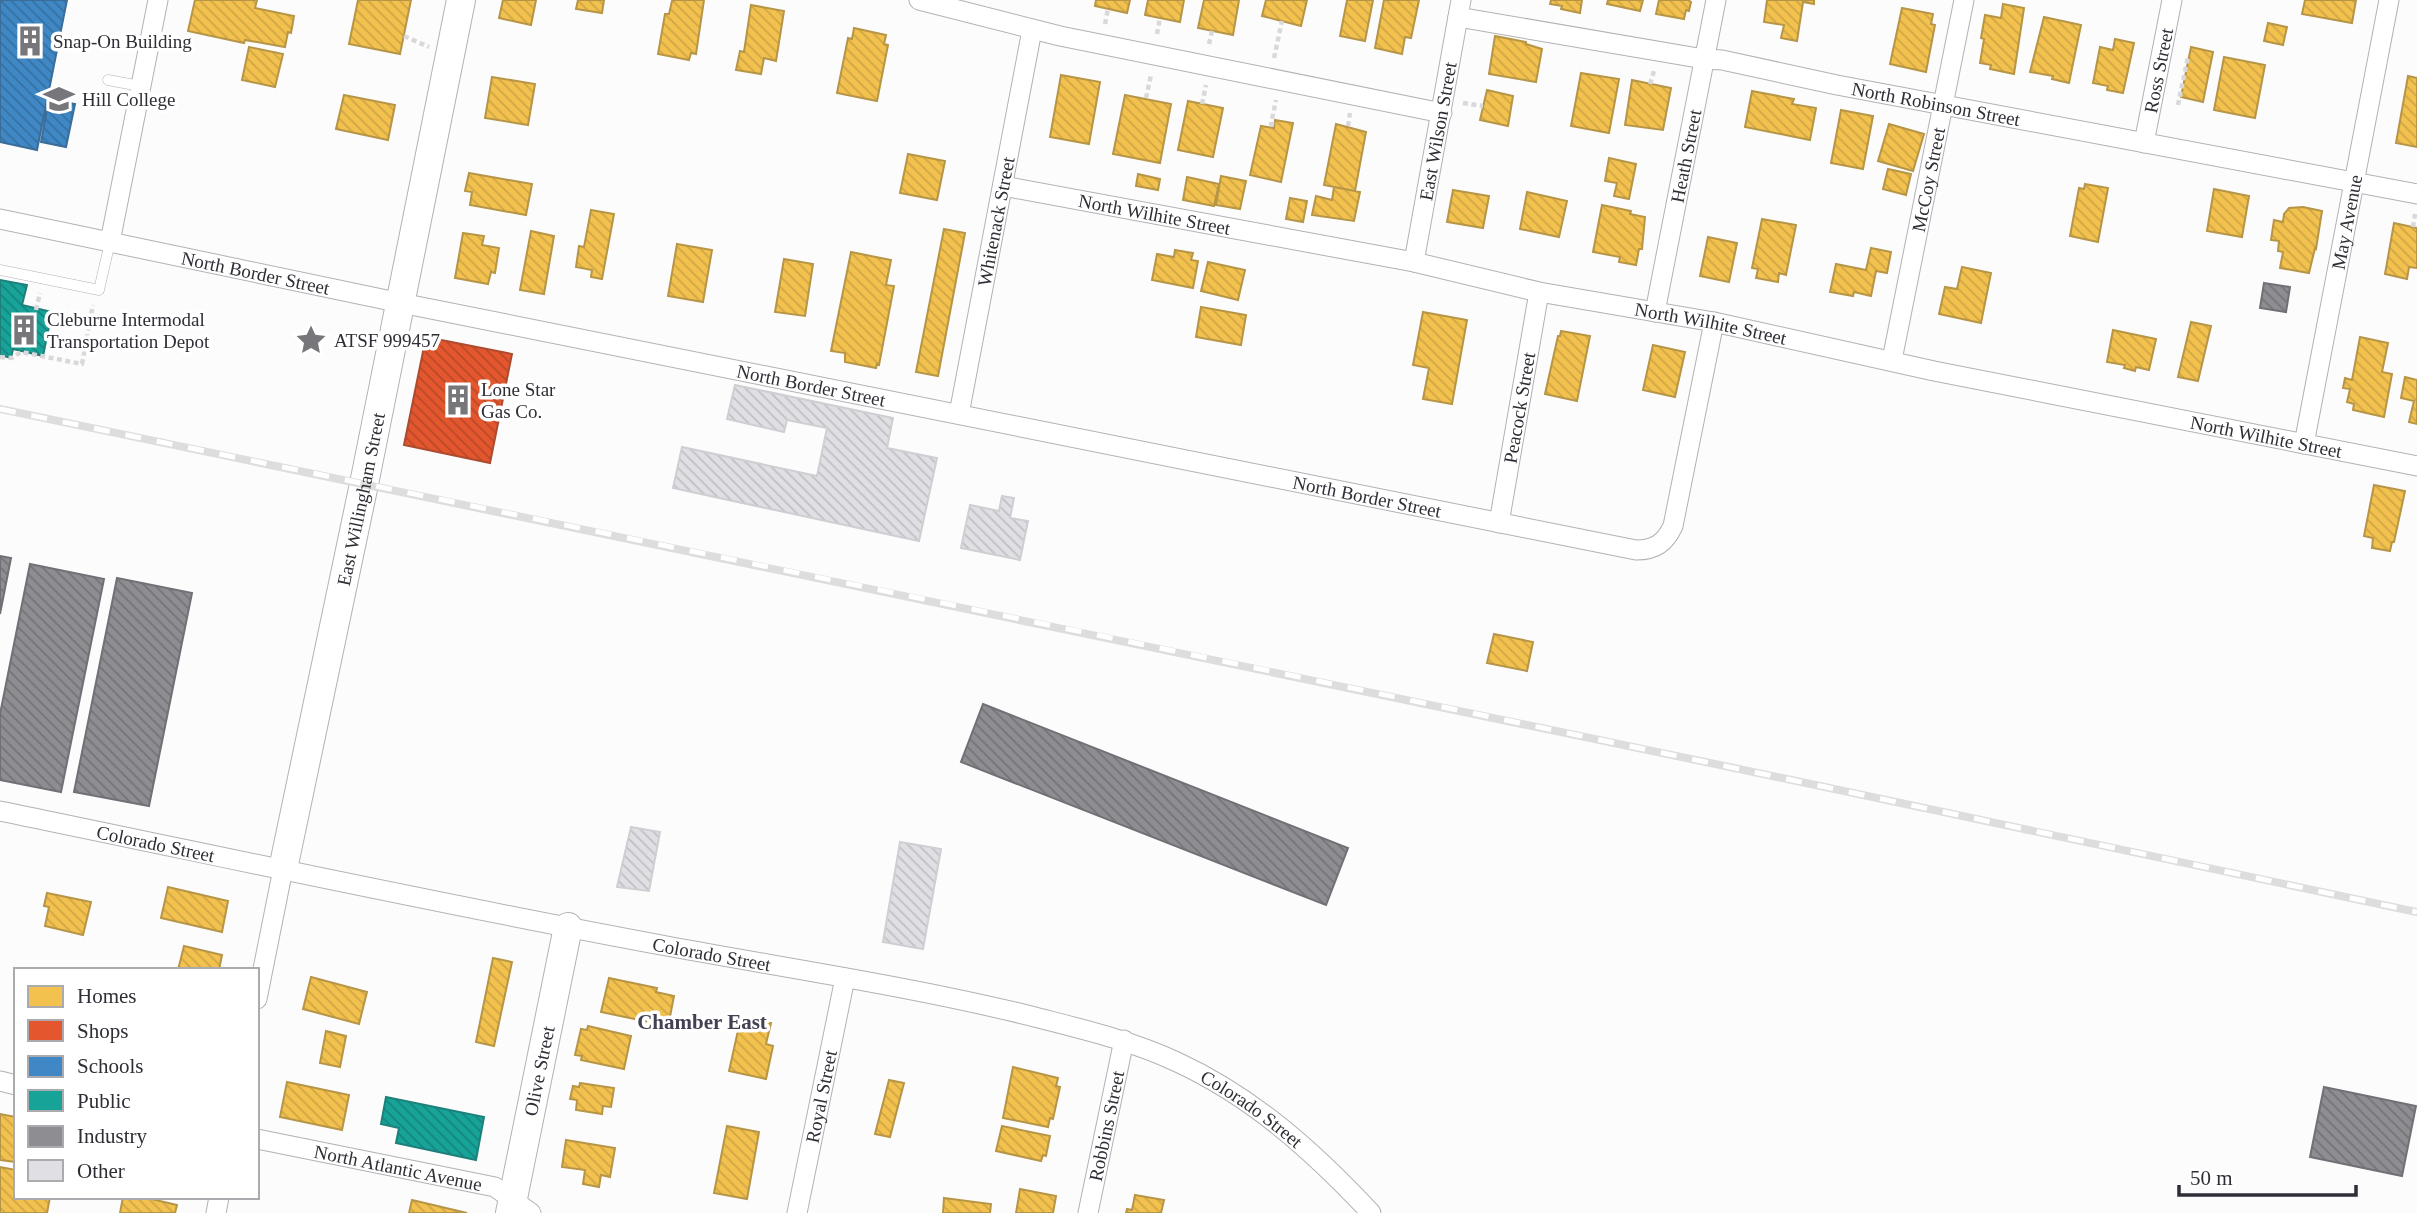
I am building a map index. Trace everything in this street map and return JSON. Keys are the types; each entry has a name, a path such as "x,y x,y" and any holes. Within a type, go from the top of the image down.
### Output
{"street":[{"path":"110,242 158,0"},
{"name":"East Willingham Street","path":"259,989 461,0"},
{"path":"919,0 1032,30 1442,113"},
{"name":"Heath Street","path":"1655,312 1716,0"},
{"name":"McCoy Street","path":"1892,360 1964,0"},
{"name":"Ross Street","path":"2144,143 2172,0"},
{"name":"May Avenue","path":"2304,444 2389,0"},
{"name":"North Robinson Street","path":"1459,8 1704,59 1722,60 1808,79 2354,182 2416,203"},
{"name":"East Wilson Street","path":"1414,262 1459,8"},
{"name":"Whitenack Street","path":"960,414 1032,30"},
{"name":"North Wilhite Street","path":"1003,186 1414,262 1539,292 1714,322 1934,371 2417,466"},
{"name":"North Border Street","path":"0,219 401,303 1499,523 1648,550 1659,545 1673,526 1714,322"},
{"name":"Peacock Street","path":"1499,523 1539,292"},
{"name":"Colorado Street","path":"0,811 568,927 986,1005 1124,1040 1179,1063 1232,1092 1279,1123 1328,1167 1371,1213"},
{"name":"Olive Street","path":"518,1209 568,927"},
{"name":"Royal Street","path":"797,1213 845,978"},
{"name":"Robbins Street","path":"1088,1213 1124,1040"},
{"name":"North Atlantic Avenue","path":"259,1139 495,1187 518,1209"}],"lane":[{"path":"108,80 140,86"},
{"path":"0,270 99,290 110,242"}],"path":[{"path":"1105,24 1108,9"},
{"path":"1157,34 1160,18"},
{"path":"1268,79 1282,21"},
{"path":"1209,44 1212,31"},
{"path":"2178,105 2188,57"},
{"path":"1146,97 1151,75"},
{"path":"1274,125 1271,124 1276,100"},
{"path":"2413,227 2416,203"},
{"path":"0,356 12,358 21,352 82,365 96,289"}],"building: Homes":[{"path":"195,0 257,0 255,8 294,16 285,47 245,40 244,43 188,31"},
{"path":"358,0 411,0 400,54 349,44"},
{"path":"503,0 536,0 531,25 499,18"},
{"path":"578,0 604,0 602,13 576,9"},
{"path":"674,0 704,0 696,54 691,53 689,60 658,54 665,14 669,14"},
{"path":"1096,0 1130,0 1127,13 1095,6"},
{"path":"1148,0 1184,0 1180,22 1145,15"},
{"path":"1204,0 1239,0 1233,35 1198,28"},
{"path":"1266,0 1307,0 1301,26 1262,16"},
{"path":"1347,0 1373,0 1365,41 1340,36"},
{"path":"1384,0 1419,0 1411,38 1405,37 1402,54 1375,48"},
{"path":"1551,0 1582,0 1580,13 1561,9 1562,6 1550,4"},
{"path":"1608,0 1643,0 1640,11 1607,4"},
{"path":"1659,0 1691,2 1684,19 1656,14"},
{"path":"1767,0 1814,0 1814,4 1803,2 1797,41 1781,38 1784,25 1764,22"},
{"path":"2305,0 2356,0 2352,23 2302,14"},
{"path":"2003,4 2024,8 2014,74 1990,69 1991,65 1980,63 1985,15 2001,18"},
{"path":"751,5 784,11 776,61 764,58 761,74 736,70 740,51 744,52"},
{"path":"1902,8 1933,14 1931,24 1935,25 1926,72 1890,64"},
{"path":"2044,17 2081,25 2069,83 2052,79 2053,76 2030,72"},
{"path":"2268,23 2287,27 2283,45 2264,41"},
{"path":"854,28 886,35 884,44 888,45 877,101 837,93 848,38 852,39"},
{"path":"1495,36 1526,42 1542,49 1536,82 1489,74"},
{"path":"2115,39 2134,43 2123,93 2107,90 2108,86 2093,83 2100,47 2113,50"},
{"path":"249,47 283,54 275,87 242,80"},
{"path":"2191,47 2213,52 2203,102 2181,97"},
{"path":"2224,57 2265,65 2255,118 2214,110"},
{"path":"1581,73 1619,79 1609,133 1571,126"},
{"path":"1061,75 1100,82 1089,144 1050,137"},
{"path":"2408,76 2417,78 2417,147 2396,143"},
{"path":"492,77 535,84 528,125 485,118"},
{"path":"1632,80 1671,88 1663,130 1625,125"},
{"path":"1487,90 1513,96 1508,126 1480,120"},
{"path":"1752,91 1794,99 1792,104 1816,108 1810,140 1745,127"},
{"path":"344,95 395,105 388,140 336,129"},
{"path":"1125,95 1171,104 1160,163 1113,154"},
{"path":"1188,101 1223,108 1213,157 1178,150"},
{"path":"1841,110 1873,116 1863,169 1831,163"},
{"path":"1275,120 1293,123 1281,182 1250,175 1261,126 1274,128"},
{"path":"1336,124 1366,132 1355,191 1324,185"},
{"path":"1889,124 1924,134 1913,171 1878,161"},
{"path":"908,154 945,161 937,200 900,193"},
{"path":"1609,158 1636,164 1629,199 1614,196 1617,183 1605,181"},
{"path":"1888,169 1911,174 1906,195 1883,189"},
{"path":"469,173 532,184 526,215 470,205 472,192 465,191"},
{"path":"1138,174 1160,179 1158,190 1136,186"},
{"path":"1221,176 1246,181 1240,209 1216,205"},
{"path":"1187,177 1219,184 1214,206 1183,200"},
{"path":"2085,184 2108,188 2098,242 2070,236 2079,188 2084,189"},
{"path":"1334,187 1360,192 1354,221 1312,215 1316,196 1332,200"},
{"path":"2214,189 2249,196 2242,237 2207,231"},
{"path":"1453,190 1489,196 1483,228 1447,222"},
{"path":"1527,192 1567,201 1559,237 1520,229"},
{"path":"1290,198 1307,201 1303,222 1286,219"},
{"path":"1602,205 1645,217 1642,249 1639,249 1636,265 1619,262 1620,257 1593,252"},
{"path":"2303,207 2322,211 2309,273 2280,268 2283,252 2278,251 2279,241 2271,240 2274,220 2283,222 2284,214 2289,208"},
{"path":"591,210 614,214 602,279 591,277 592,270 576,267 579,246 584,247"},
{"path":"1762,219 1796,225 1786,275 1779,273 1778,282 1756,278 1758,269 1752,268"},
{"path":"2394,223 2417,228 2417,268 2409,267 2407,279 2385,274"},
{"path":"944,229 965,233 938,376 916,372"},
{"path":"531,231 554,236 544,294 520,290"},
{"path":"463,233 484,236 482,245 499,248 495,273 491,272 488,284 455,278"},
{"path":"1708,237 1737,243 1729,282 1700,276"},
{"path":"677,244 712,250 703,302 668,296"},
{"path":"1871,248 1891,252 1887,273 1876,271 1871,296 1854,292 1853,296 1830,292 1836,264 1866,270"},
{"path":"1175,250 1193,253 1191,260 1198,261 1193,288 1152,280 1157,254 1174,257"},
{"path":"851,252 891,260 886,285 894,286 879,365 877,364 876,368 845,362 845,353 831,351"},
{"path":"784,259 813,264 805,316 775,312"},
{"path":"1208,262 1245,270 1238,300 1201,291"},
{"path":"1962,267 1991,273 1981,323 1939,314 1945,287 1957,289"},
{"path":"1201,307 1246,315 1241,345 1196,337"},
{"path":"1423,312 1467,320 1452,404 1423,399 1429,368 1413,365"},
{"path":"2191,322 2211,326 2198,381 2178,377"},
{"path":"2113,330 2156,339 2149,370 2136,367 2135,371 2124,368 2125,365 2107,362"},
{"path":"1561,331 1590,336 1577,401 1545,394"},
{"path":"2360,337 2388,343 2382,372 2392,374 2384,417 2353,410 2354,404 2347,402 2350,389 2343,388 2345,378 2352,380"},
{"path":"1653,345 1685,352 1675,397 1643,390"},
{"path":"2405,377 2417,380 2417,424 2409,422 2414,401 2401,398"},
{"path":"2374,485 2405,491 2390,551 2372,548 2373,538 2364,536"},
{"path":"1494,634 1533,642 1527,671 1487,663"},
{"path":"168,887 228,901 222,932 161,918"},
{"path":"47,893 91,902 83,935 45,926 49,907 44,906"},
{"path":"184,946 222,955 219,968 178,968"},
{"path":"493,958 512,962 494,1046 476,1042"},
{"path":"311,977 367,992 359,1024 303,1009"},
{"path":"609,978 657,988 656,992 674,996 669,1022 650,1018 649,1022 601,1012"},
{"path":"741,1017 771,1023 766,1044 773,1046 766,1079 729,1071"},
{"path":"588,1026 631,1036 624,1069 581,1060 582,1056 575,1055 581,1029 587,1030"},
{"path":"326,1031 346,1036 340,1067 320,1063"},
{"path":"1013,1067 1058,1078 1056,1086 1060,1087 1053,1119 1050,1118 1048,1127 1003,1118"},
{"path":"889,1080 904,1083 890,1137 875,1134"},
{"path":"287,1082 349,1095 342,1130 280,1117"},
{"path":"580,1083 614,1088 611,1107 603,1106 602,1114 576,1110 577,1100 570,1099 573,1086 579,1087"},
{"path":"0,1114 14,1117 14,1162 0,1160"},
{"path":"727,1126 759,1132 747,1199 714,1193"},
{"path":"1002,1126 1050,1136 1046,1156 1043,1155 1041,1161 996,1151"},
{"path":"566,1140 615,1148 610,1177 601,1175 599,1187 583,1184 585,1170 562,1167"},
{"path":"0,1167 14,1170 14,1199 50,1199 47,1213 0,1213"},
{"path":"1020,1189 1056,1196 1053,1213 1016,1213"},
{"path":"1135,1195 1164,1200 1161,1213 1126,1213 1127,1209 1132,1210"},
{"path":"944,1198 991,1204 990,1213 943,1213"},
{"path":"123,1199 152,1199 177,1205 175,1213 120,1213"},
{"path":"412,1200 467,1213 409,1213"}],"building: Shops":[{"name":"Lone Star Gas Co.","path":"426,337 512,354 490,463 404,445"}],"building: Schools":[{"name":"Snap-On Building","path":"0,0 67,0 37,150 0,142"},
{"path":"49,99 75,104 66,147 41,142"}],"building: Public":[{"name":"Cleburne Intermodal Transportation Depot","path":"0,280 27,285 22,305 52,312 43,356 13,349 11,358 0,355"},
{"path":"386,1097 484,1117 476,1160 396,1143 399,1128 381,1124"}],"building: Industry":[{"path":"2264,283 2290,287 2286,312 2260,308"},
{"path":"0,556 11,558 0,614"},
{"path":"30,564 104,579 61,792 0,780 0,714"},
{"path":"117,578 192,593 149,806 74,792"},
{"path":"983,704 1348,848 1326,905 961,762"},
{"path":"2324,1087 2416,1106 2402,1176 2310,1157"}],"building: Other":[{"path":"735,385 893,418 887,448 937,458 919,541 673,488 682,447 817,476 827,428 787,420 784,432 727,419"},
{"path":"1002,496 1014,498 1010,518 1028,521 1020,560 961,548 970,505 999,511"},
{"path":"631,827 660,832 649,891 617,887"},
{"path":"900,842 941,849 923,949 883,942"}],"railway":[{"path":"0,409 1209,658 2417,912"}],"place":[{"name":"Snap-On Building","path":"30,41"},
{"name":"Hill College","path":"59,99"},
{"name":"Cleburne Intermodal Transportation Depot","path":"24,330"},
{"name":"ATSF 999457","path":"311,340"},
{"name":"Lone Star Gas Co.","path":"458,400"}],"district":[{"name":"Chamber East","path":"702,1022"}]}
